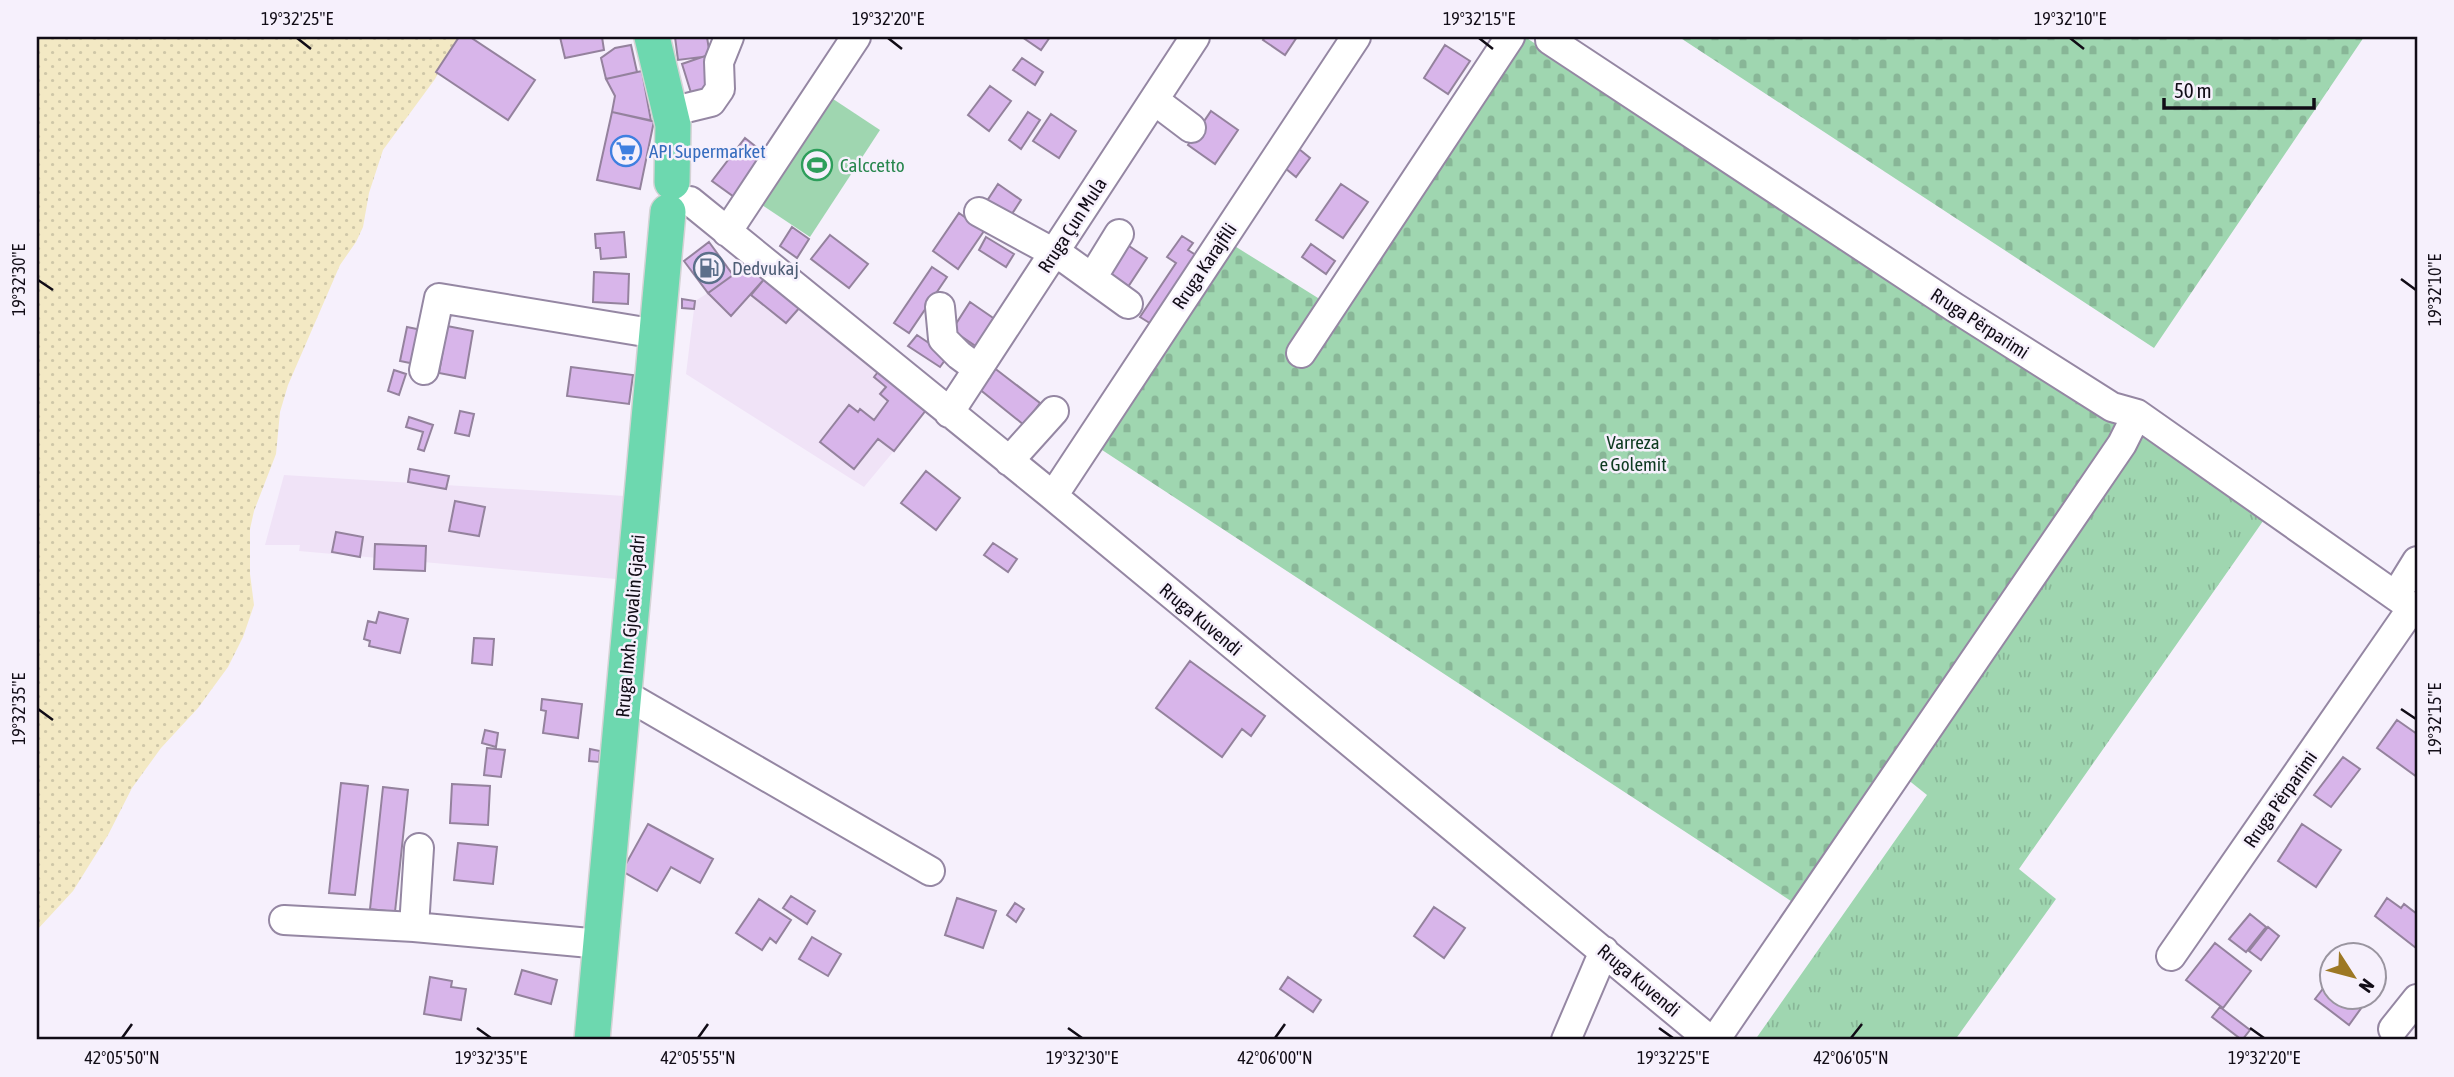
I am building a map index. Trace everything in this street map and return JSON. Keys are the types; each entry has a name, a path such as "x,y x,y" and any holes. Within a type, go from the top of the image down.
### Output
{"main road":[{"name":"Rruga Inxh. Gjovalin Gjadri","path":"592,1040 657,334 677,198 670,112 652,37"}],"street":[{"path":"670,112 711,102 720,89 719,62 729,37"},
{"path":"727,232 856,37"},
{"name":"Rruga Çun Mula","path":"949,413 1195,37"},
{"name":"Rruga Karajfili","path":"1053,496 1356,37"},
{"path":"1301,353 1510,37"},
{"name":"Rruga Përparimi","path":"1550,37 1550,40 1977,321 2112,407 2137,414 2408,605 2171,956"},
{"path":"1154,100 1192,128"},
{"name":"Rruga Kuvendi","path":"677,198 727,232 1053,496 1713,1040"},
{"path":"979,212 1067,260 1128,304"},
{"path":"1092,278 1119,234"},
{"path":"425,370 439,298 657,334"},
{"path":"940,307 943,339 978,369"},
{"path":"1009,461 1054,411"},
{"path":"1713,1040 2122,444 2137,414"},
{"path":"2408,605 2417,561"},
{"path":"624,694 930,871"},
{"path":"414,927 419,848"},
{"path":"284,920 414,927 601,944"},
{"path":"1566,1040 1604,951"},
{"path":"2393,1029 2417,999"}],"shaded area":[{"path":"766,277 928,410 864,487 686,374 695,301 708,293 731,316"},
{"path":"284,475 625,496 616,579 299,551 300,545 265,545"}],"green space":[{"name":"Varreza e Golemit","path":"1503,37 1525,37 2124,430 1797,905 1099,448 1233,245 1326,303"},
{"path":"1679,37 2364,37 2154,348"},
{"name":"Calccetto","path":"824,93 880,130 810,237 753,199"},
{"path":"2142,430 2268,514 2019,869 2056,899 1955,1040 1755,1040 1927,795 1902,775"}],"sand":[{"path":"37,37 463,37 449,53 435,79 383,150 369,193 363,227 340,265 288,385 280,412 276,454 254,511 250,529 250,574 254,605 243,637 228,667 198,708 161,748 132,788 108,835 73,891 37,930"}],"building":[{"path":"459,37 470,37 535,80 508,120 436,72"},
{"path":"560,37 602,37 604,50 565,58"},
{"path":"675,37 707,37 710,56 678,60"},
{"path":"1022,37 1050,37 1041,50"},
{"path":"1265,37 1297,37 1285,55 1263,40"},
{"path":"631,45 637,72 606,79 601,58 615,48"},
{"path":"1445,45 1470,61 1448,94 1424,78"},
{"path":"705,56 713,89 692,96 682,64"},
{"path":"1022,58 1043,72 1035,85 1013,70"},
{"path":"642,71 651,121 612,112 615,96 606,79"},
{"path":"990,86 1011,101 989,131 968,115"},
{"path":"1211,111 1238,130 1215,164 1188,145"},
{"name":"API Supermarket","path":"612,112 654,121 640,189 597,180"},
{"path":"1028,112 1040,120 1021,149 1009,140"},
{"path":"1051,114 1076,131 1059,158 1033,141"},
{"path":"745,138 769,157 737,199 712,181"},
{"path":"1299,149 1310,158 1296,177 1285,168"},
{"path":"998,184 1021,200 1006,223 983,207"},
{"path":"1341,184 1368,202 1343,238 1316,220"},
{"path":"959,213 984,231 958,269 933,251"},
{"path":"792,227 809,239 797,258 780,246"},
{"path":"624,232 626,257 601,259 600,248 596,248 595,234"},
{"path":"830,235 868,264 849,288 811,259"},
{"path":"1182,236 1193,243 1188,250 1202,259 1156,327 1140,317 1176,263 1167,257"},
{"path":"986,237 1014,254 1006,267 979,250"},
{"name":"Dedvukaj","path":"709,242 733,275 708,293 684,261"},
{"path":"1123,242 1147,258 1124,293 1100,276"},
{"path":"1311,244 1335,261 1326,274 1302,257"},
{"path":"746,260 766,277 731,316 708,293 733,275"},
{"path":"932,267 947,277 909,333 894,323"},
{"path":"594,272 629,274 628,304 593,302"},
{"path":"766,277 801,306 786,323 751,295"},
{"path":"682,299 695,301 694,309 682,308"},
{"path":"970,302 999,322 980,349 952,330"},
{"path":"447,326 473,331 465,378 439,373"},
{"path":"407,327 422,330 415,364 400,361"},
{"path":"917,335 948,356 940,367 908,346"},
{"path":"571,367 633,375 629,404 567,396"},
{"path":"882,367 930,405 894,451 878,439 854,469 820,442 849,405 858,412 860,409 874,420 888,401 880,394 886,387 874,377"},
{"path":"993,367 1040,403 1024,425 978,388"},
{"path":"394,370 406,374 399,395 388,391"},
{"path":"460,411 474,414 469,436 455,433"},
{"path":"409,417 433,425 424,451 418,449 423,432 406,427"},
{"path":"410,469 449,476 446,489 408,482"},
{"path":"926,471 960,498 936,530 901,503"},
{"path":"455,501 485,507 479,536 449,531"},
{"path":"336,532 363,537 360,557 332,552"},
{"path":"993,543 1017,559 1008,572 984,555"},
{"path":"375,544 426,546 425,571 374,569"},
{"path":"379,612 408,619 400,653 369,646 370,641 364,639 368,621 376,623"},
{"path":"474,638 494,639 492,665 472,663"},
{"path":"1190,661 1265,716 1251,736 1242,729 1222,757 1156,708"},
{"path":"542,699 582,704 578,738 543,733 546,711 541,710"},
{"path":"2397,720 2417,734 2417,777 2377,748"},
{"path":"485,730 498,733 496,747 482,743"},
{"path":"487,748 505,750 501,777 484,775"},
{"path":"590,749 600,751 599,762 589,761"},
{"path":"2343,757 2360,769 2331,807 2314,795"},
{"path":"341,783 368,786 355,895 329,893"},
{"path":"452,784 490,786 488,825 450,823"},
{"path":"383,787 408,790 395,912 370,909"},
{"path":"648,824 713,859 700,883 671,867 657,891 622,871"},
{"path":"2302,824 2341,850 2316,887 2278,861"},
{"path":"458,843 497,847 493,884 454,880"},
{"path":"791,896 815,911 807,924 783,908"},
{"path":"957,898 996,911 983,948 945,935"},
{"path":"2387,898 2401,908 2404,904 2417,914 2416,948 2375,916"},
{"path":"759,899 791,920 776,943 770,938 762,950 736,933"},
{"path":"1015,903 1024,909 1016,922 1007,915"},
{"path":"1434,907 1465,928 1444,958 1414,936"},
{"path":"2250,914 2266,927 2246,952 2229,939"},
{"path":"2268,927 2279,936 2261,960 2249,951"},
{"path":"812,937 841,954 828,976 799,959"},
{"path":"2215,943 2251,971 2223,1008 2186,980"},
{"path":"522,970 557,980 551,1004 515,994"},
{"path":"430,977 452,981 451,987 466,989 461,1020 424,1014"},
{"path":"1288,977 1321,1000 1313,1012 1280,989"},
{"path":"2220,1007 2250,1030 2242,1040 2212,1017"},
{"path":"2329,1010 2360,1010 2349,1025"}],"place":[{"name":"API Supermarket","path":"626,151"},
{"name":"Calccetto","path":"817,165"},
{"name":"Dedvukaj","path":"709,268"}]}
